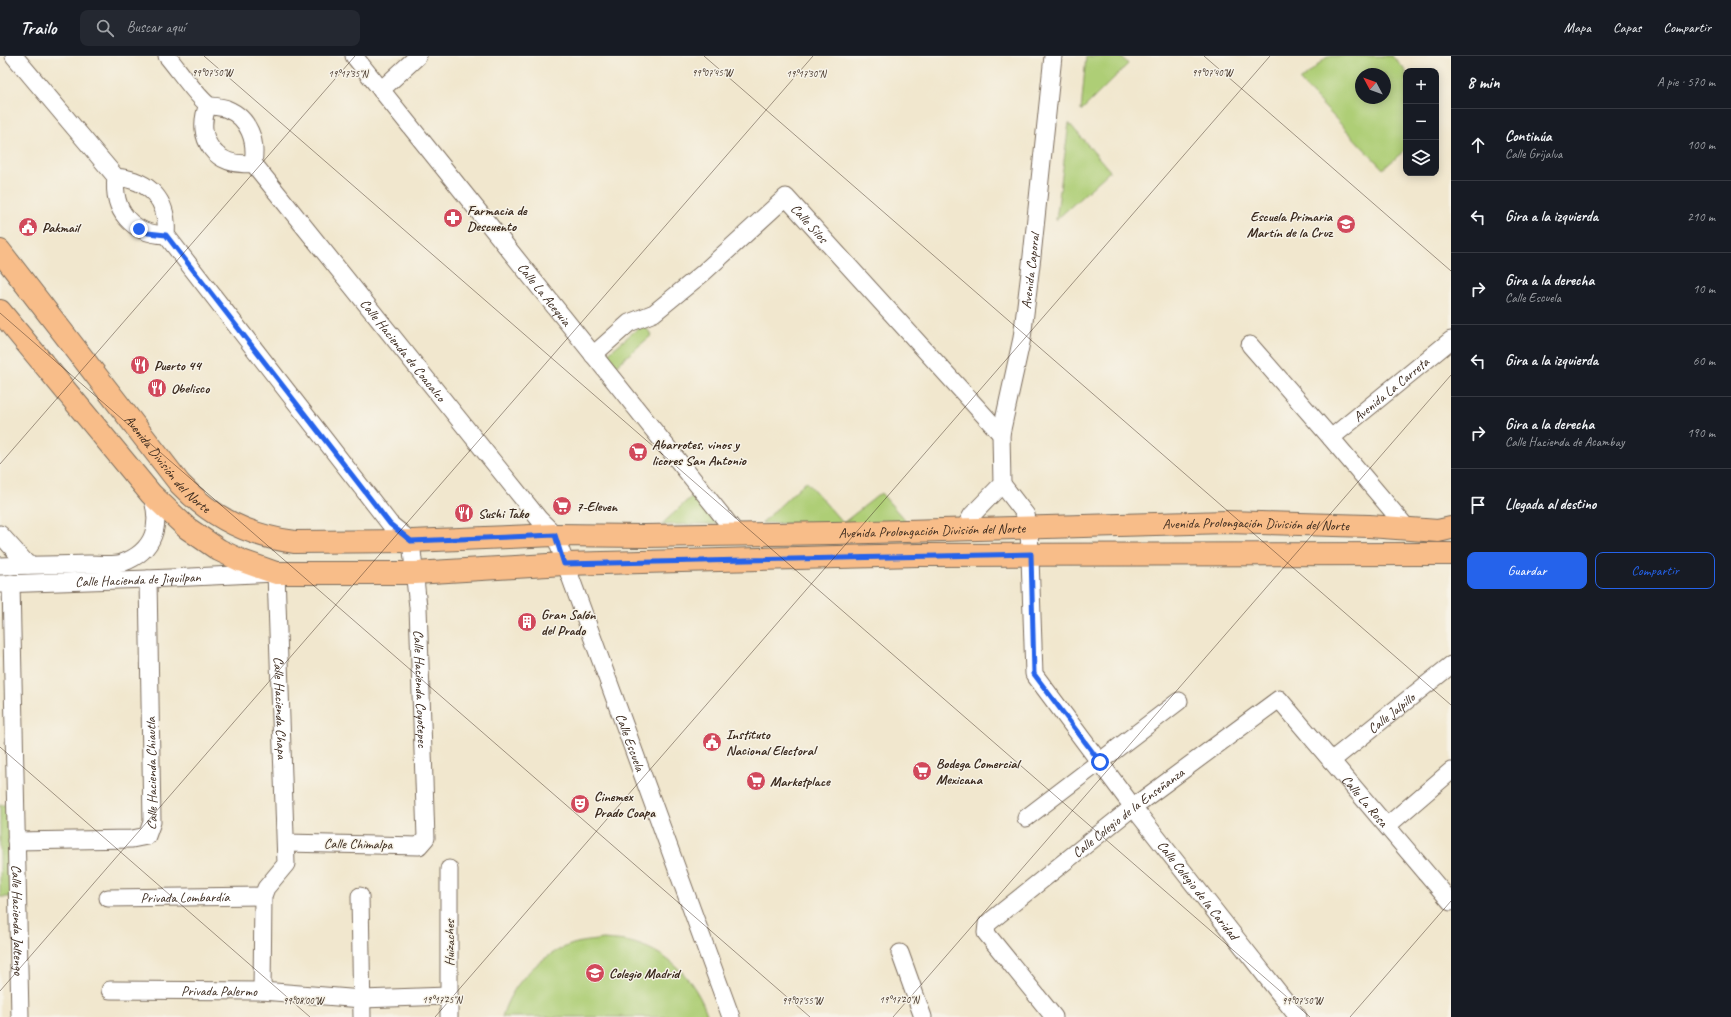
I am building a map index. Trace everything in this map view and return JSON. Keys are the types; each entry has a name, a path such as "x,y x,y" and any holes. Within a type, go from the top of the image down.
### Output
{"main road":[{"name":"Avenida División del Norte","path":"0,251 180,484 206,508 234,526 264,537 295,542 411,541"},
{"name":"Avenida División del Norte","path":"3,319 55,376 152,494 187,528 219,550 242,561 276,573 415,573"},
{"path":"74,346 72,356 60,366 55,376 62,378 69,368 78,364 87,364"},
{"name":"Avenida Prolongación División del Norte","path":"411,541 555,535 644,536 736,533 959,530 1235,522 1407,528 1447,531"},
{"path":"1230,554 1236,549 1234,537 1235,522"},
{"path":"919,555 926,550 928,542 925,533 920,530"},
{"path":"953,555 946,550 944,542 946,534 959,530"},
{"name":"Avenida Prolongación División del Norte","path":"415,573 564,564 919,555 1451,554"}],"street":[{"path":"14,56 116,177 136,181 153,192 159,199 166,216 166,235 390,524 411,541"},
{"path":"167,56 208,105 227,109 243,121 252,136 254,145 253,163 237,164 229,162 210,148 203,131 204,113 208,105"},
{"name":"Calle La Acequia","path":"354,56 736,533"},
{"path":"381,90 418,56"},
{"name":"Avenida Caporal","path":"1002,484 1001,434 1022,338 1053,56"},
{"name":"Calle Hacienda de Coacalco","path":"253,163 539,519 555,535"},
{"path":"116,177 115,190 117,203 125,217 143,231 157,235 166,235"},
{"name":"Calle Silos","path":"593,355 630,323 654,313 691,283 786,197 1001,434"},
{"name":"Avenida La Carreta","path":"1331,438 1451,340"},
{"path":"1250,345 1407,528"},
{"path":"959,530 1002,484 1026,515 1029,528"},
{"name":"Calle Hacienda de Jiquilpan","path":"0,566 121,563 134,557 146,548 153,536 157,522 157,509 152,494"},
{"name":"Calle Colegio de la Caridad","path":"1029,528 1034,674 1133,807 1298,1017"},
{"path":"0,534 28,565"},
{"name":"Calle Escuela","path":"555,535 564,564 731,1017"},
{"name":"Calle Hacienda Coyotepec","path":"411,541 418,607 426,838"},
{"name":"Calle Hacienda de Jiquilpan","path":"5,583 148,579 276,573"},
{"name":"Calle Hacienda Chapa","path":"263,896 266,888 286,864 276,573"},
{"name":"Calle Hacienda Chiautla","path":"16,841 132,839 147,836 152,822 148,579"},
{"name":"Calle Hacienda Jaltengo","path":"5,583 16,841 20,1017"},
{"name":"Calle Jalpillo","path":"1331,761 1451,665"},
{"name":"Calle La Rosa","path":"1279,699 1451,902"},
{"name":"Calle Colegio de la Enseñanza","path":"1054,1017 986,933 986,924 1133,807 1279,699"},
{"path":"1026,818 1179,701"},
{"path":"1386,826 1451,771"},
{"name":"Calle Chimalpa","path":"286,843 418,846 426,838"},
{"name":"Huizaches","path":"449,869 449,1017"},
{"path":"262,991 263,896"},
{"name":"Privada Lombardía","path":"108,898 263,896"},
{"path":"360,896 362,1017"},
{"path":"900,953 923,1017"},
{"name":"Privada Palermo","path":"110,990 262,991 362,999 448,996"}],"green space":[{"path":"1086,56 1121,56 1128,64 1081,111"},
{"path":"1328,56 1392,56 1403,68 1403,152 1383,169 1300,81"},
{"path":"1069,123 1110,171 1056,220"},
{"path":"643,324 652,335 614,367 605,356"},
{"path":"806,481 843,523 881,493 910,526 762,523"},
{"path":"692,496 717,524 661,525"},
{"path":"0,805 10,805 12,897 0,897"},
{"name":"Colegio Madrid","path":"603,939 634,943 659,954 670,962 689,981 697,992 708,1017 502,1017 512,993 528,972 538,963 549,955 573,944"}],"place":[{"name":"Farmacia de Descuento","path":"453,218"},
{"name":"Escuela Primaria Martín de la Cruz","path":"1346,224"},
{"name":"Pakmail","path":"28,227"},
{"name":"Puerto 44","path":"140,365"},
{"name":"Obelisco","path":"157,388"},
{"name":"Abarrotes, vinos y licores San Antonio","path":"638,452"},
{"name":"7-Eleven","path":"562,506"},
{"name":"Sushi Tako","path":"464,513"},
{"name":"Gran Salón del Prado","path":"527,622"},
{"name":"Instituto Nacional Electoral","path":"712,742"},
{"name":"Bodega Comercial Mexicana","path":"922,771"},
{"name":"Marketplace","path":"756,781"},
{"name":"Cinemex Prado Coapa","path":"580,804"},
{"name":"Colegio Madrid","path":"595,973"}],"route":[{"path":"139,229 157,235 166,235 390,524 411,541 555,535 564,564 919,555 1031,554 1034,674 1100,762"}]}
